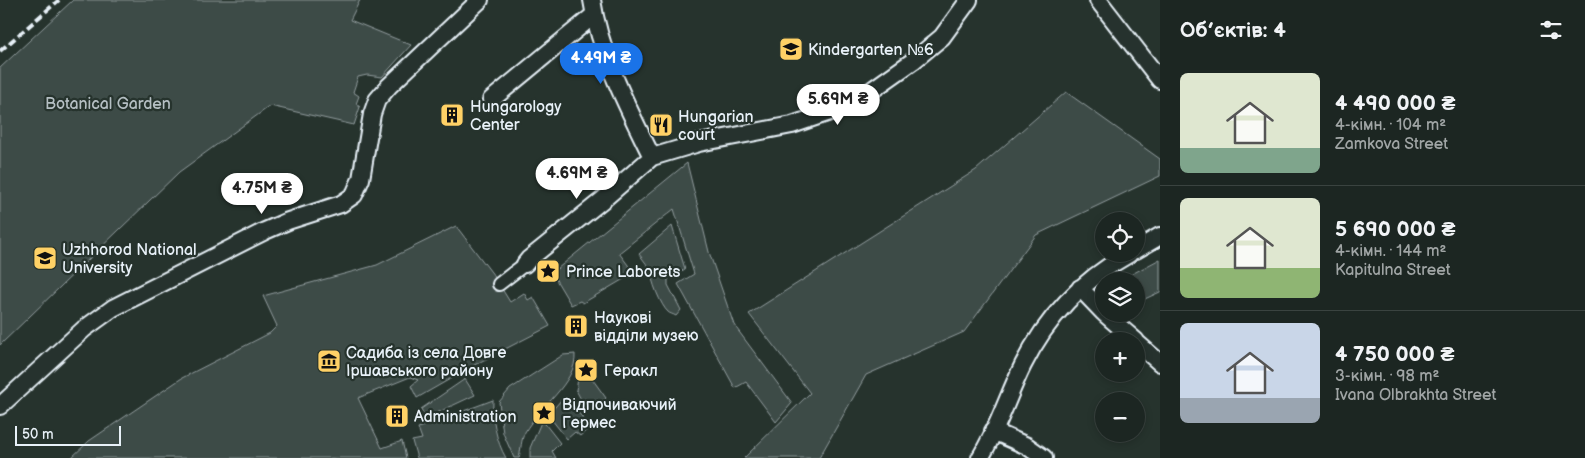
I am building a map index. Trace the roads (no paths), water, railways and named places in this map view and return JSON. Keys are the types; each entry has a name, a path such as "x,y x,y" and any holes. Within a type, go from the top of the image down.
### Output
{"street":[{"path":"0,406 84,329 113,308 265,231 288,221 341,204 354,195 361,179 370,123 377,100 388,86 480,0"},
{"path":"499,284 605,198 652,157 699,143 792,125 833,111 872,90 913,61 942,36 969,0"},
{"path":"1098,0 1160,80"},
{"path":"491,100 593,8 612,70 652,157"},
{"path":"1145,245 1160,236"},
{"path":"980,458 1024,364 1039,337 1065,302 1080,288 1116,262"},
{"path":"1080,288 1095,304"},
{"path":"1114,322 1125,332"},
{"path":"1145,350 1160,363"},
{"path":"993,431 1027,446 1044,458"}],"railway":[{"path":"0,51 59,0"}],"place":[{"name":"Kindergarten №6","path":"791,49"},
{"name":"Hungarology Center","path":"452,115"},
{"name":"Hungarian court","path":"661,125"},
{"name":"Uzhhorod National University","path":"45,258"},
{"name":"Prince Laborets","path":"548,271"},
{"name":"Наукові відділи музею","path":"576,326"},
{"name":"Садиба із села Довге Іршавського району","path":"329,361"},
{"name":"Геракл","path":"586,370"},
{"name":"Відпочиваючий Гермес","path":"544,413"},
{"name":"Administration","path":"397,416"}],"park label":[{"name":"Botanical Garden","path":"108,103"}]}
